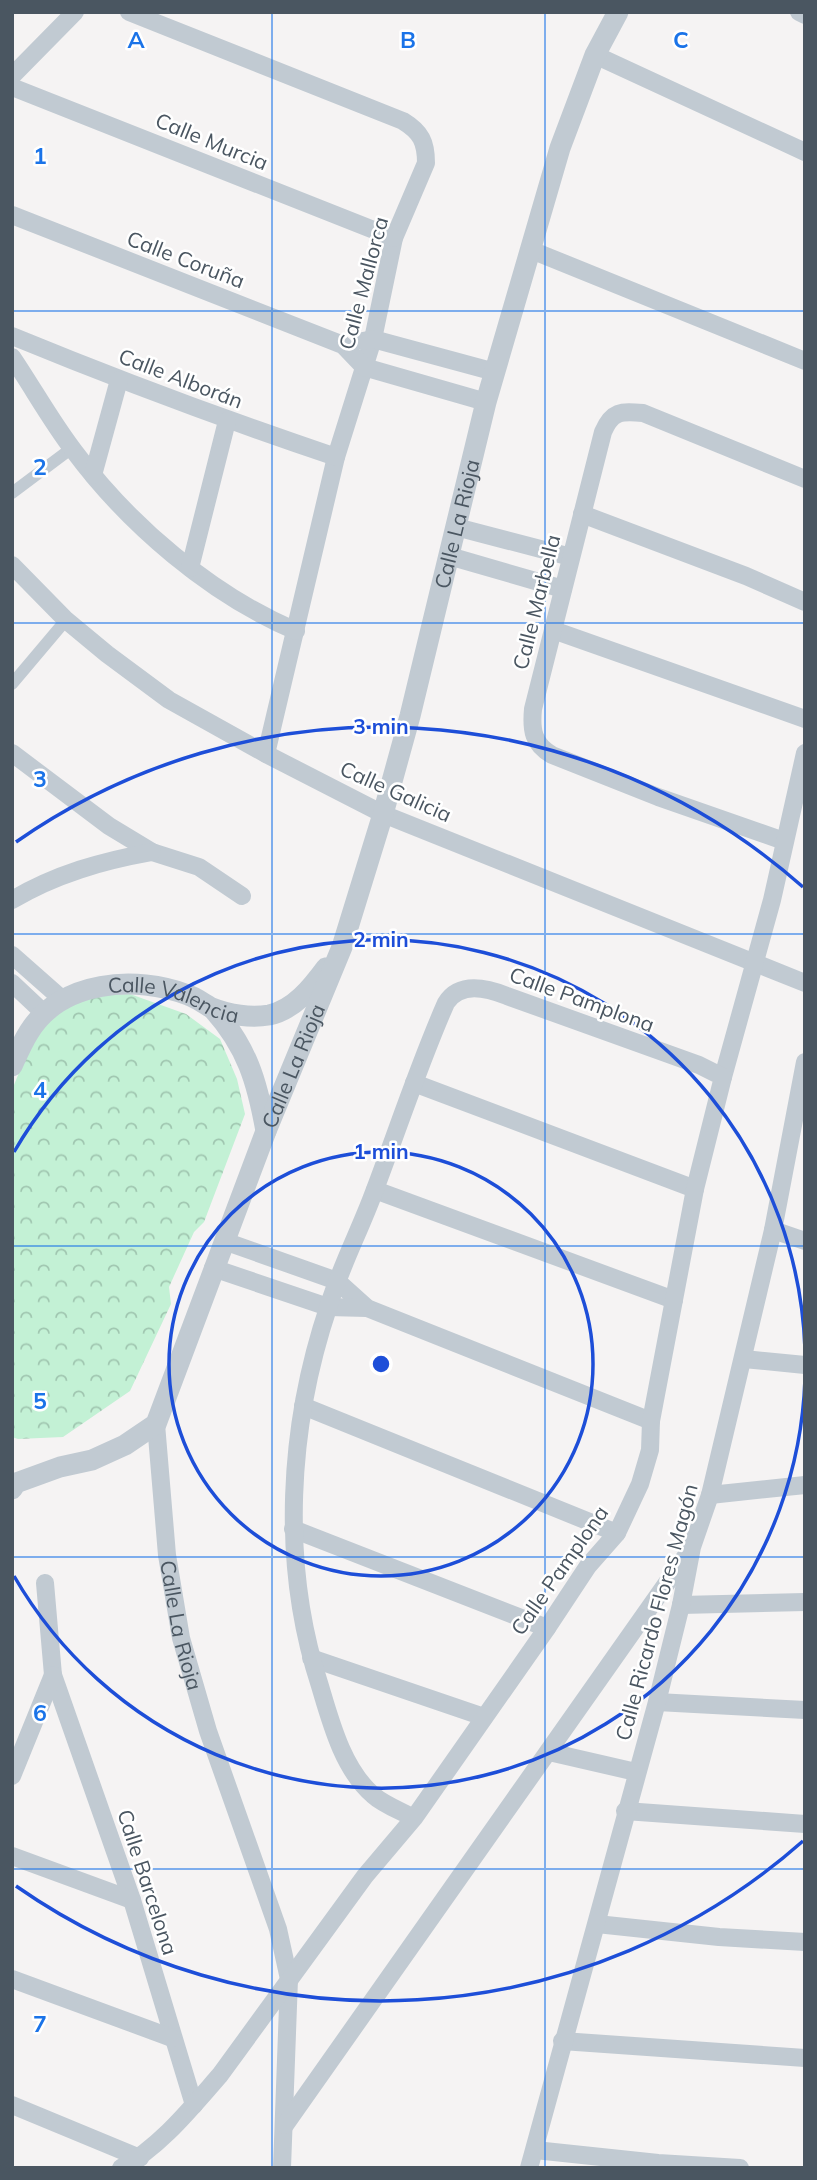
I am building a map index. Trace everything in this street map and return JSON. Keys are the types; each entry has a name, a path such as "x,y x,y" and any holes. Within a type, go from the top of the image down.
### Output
{"street":[{"path":"12,76 75,12"},
{"name":"Calle Mallorca","path":"129,12 403,121 414,128 424,141 426,163 394,238 373,339 336,457 266,754"},
{"name":"Calle La Rioja","path":"285,2125 289,1979 278,1928 208,1731 181,1638 167,1556 156,1424 266,1130 342,947 383,814 486,402 560,148 595,55 618,12"},
{"path":"799,12 805,15"},
{"path":"595,55 805,152"},
{"name":"Calle Murcia","path":"12,87 394,238"},
{"name":"Calle Coruña","path":"12,215 343,345 364,367"},
{"path":"531,250 805,361"},
{"name":"Calle Alborán","path":"12,336 227,421 336,457"},
{"path":"343,345 373,339 495,372"},
{"path":"12,357 93,475 158,542 190,568 264,618 296,631"},
{"path":"364,367 486,402"},
{"path":"93,475 119,380"},
{"name":"Calle Marbella","path":"784,841 658,797 542,750 535,741 533,732 533,709 608,419 619,413 643,413 805,479"},
{"path":"190,568 227,421"},
{"path":"12,493 72,448"},
{"path":"582,514 746,576 805,602"},
{"path":"456,527 571,557"},
{"path":"449,556 563,589"},
{"name":"Calle Galicia","path":"12,565 66,620 169,700 266,754 383,814 805,983"},
{"path":"12,684 66,620"},
{"path":"553,630 805,719"},
{"path":"723,1077 772,900 805,752"},
{"path":"12,753 109,826 152,852 199,867 242,896"},
{"path":"12,901 39,885 78,869 112,859 152,852"},
{"name":"Calle Valencia","path":"12,1066 30,1030 63,1000 82,990 127,984 149,985 189,995 213,1009 247,1016 270,1015 304,996 342,947"},
{"path":"12,955 63,1000"},
{"path":"12,983 45,1014"},
{"name":"Calle Pamplona","path":"289,1979 365,1876 414,1818 588,1566 617,1532 640,1484 650,1450 651,1421 695,1189 723,1077 699,1065 492,990 462,989 450,996 446,1003 328,1307 303,1405 295,1475 293,1529 311,1658 330,1717 359,1781 374,1797 414,1818"},
{"path":"213,1009 240,1043 248,1061 258,1089 266,1130"},
{"name":"Calle Ricardo Flores Magón","path":"532,2159 562,2041 597,1924 625,1811 657,1702 692,1547 710,1495 744,1359 773,1230 798,1140 805,1062"},
{"path":"414,1083 695,1189"},
{"path":"375,1190 674,1300"},
{"path":"773,1230 805,1241"},
{"path":"224,1241 337,1281 367,1308"},
{"path":"213,1268 328,1307 367,1308 651,1421"},
{"path":"744,1359 805,1365"},
{"path":"303,1405 617,1532"},
{"path":"12,1489 16,1483 60,1467 92,1460 125,1446 156,1424"},
{"path":"710,1495 805,1485"},
{"path":"293,1529 547,1628"},
{"path":"282,2168 285,2125 692,1547"},
{"name":"Calle Barcelona","path":"45,1583 53,1675 132,1900 194,2105"},
{"path":"681,1605 805,1602"},
{"path":"311,1658 484,1717"},
{"name":"Calle Barcelona","path":"12,1776 53,1675"},
{"path":"657,1702 805,1710"},
{"path":"549,1752 636,1772"},
{"path":"625,1811 805,1824"},
{"path":"12,1856 132,1900"},
{"path":"597,1924 719,1937 805,1942"},
{"path":"12,1979 172,2038"},
{"path":"121,2168 140,2158 194,2105 220,2075 289,1979"},
{"path":"562,2041 805,2058"},
{"path":"12,2105 140,2158"},
{"path":"532,2159 740,2168"}],"green space":[{"path":"130,994 186,1014 220,1039 237,1079 245,1114 204,1222 194,1232 169,1287 171,1304 130,1391 63,1437 18,1439 12,1437 12,1090 36,1030 78,996"}]}
